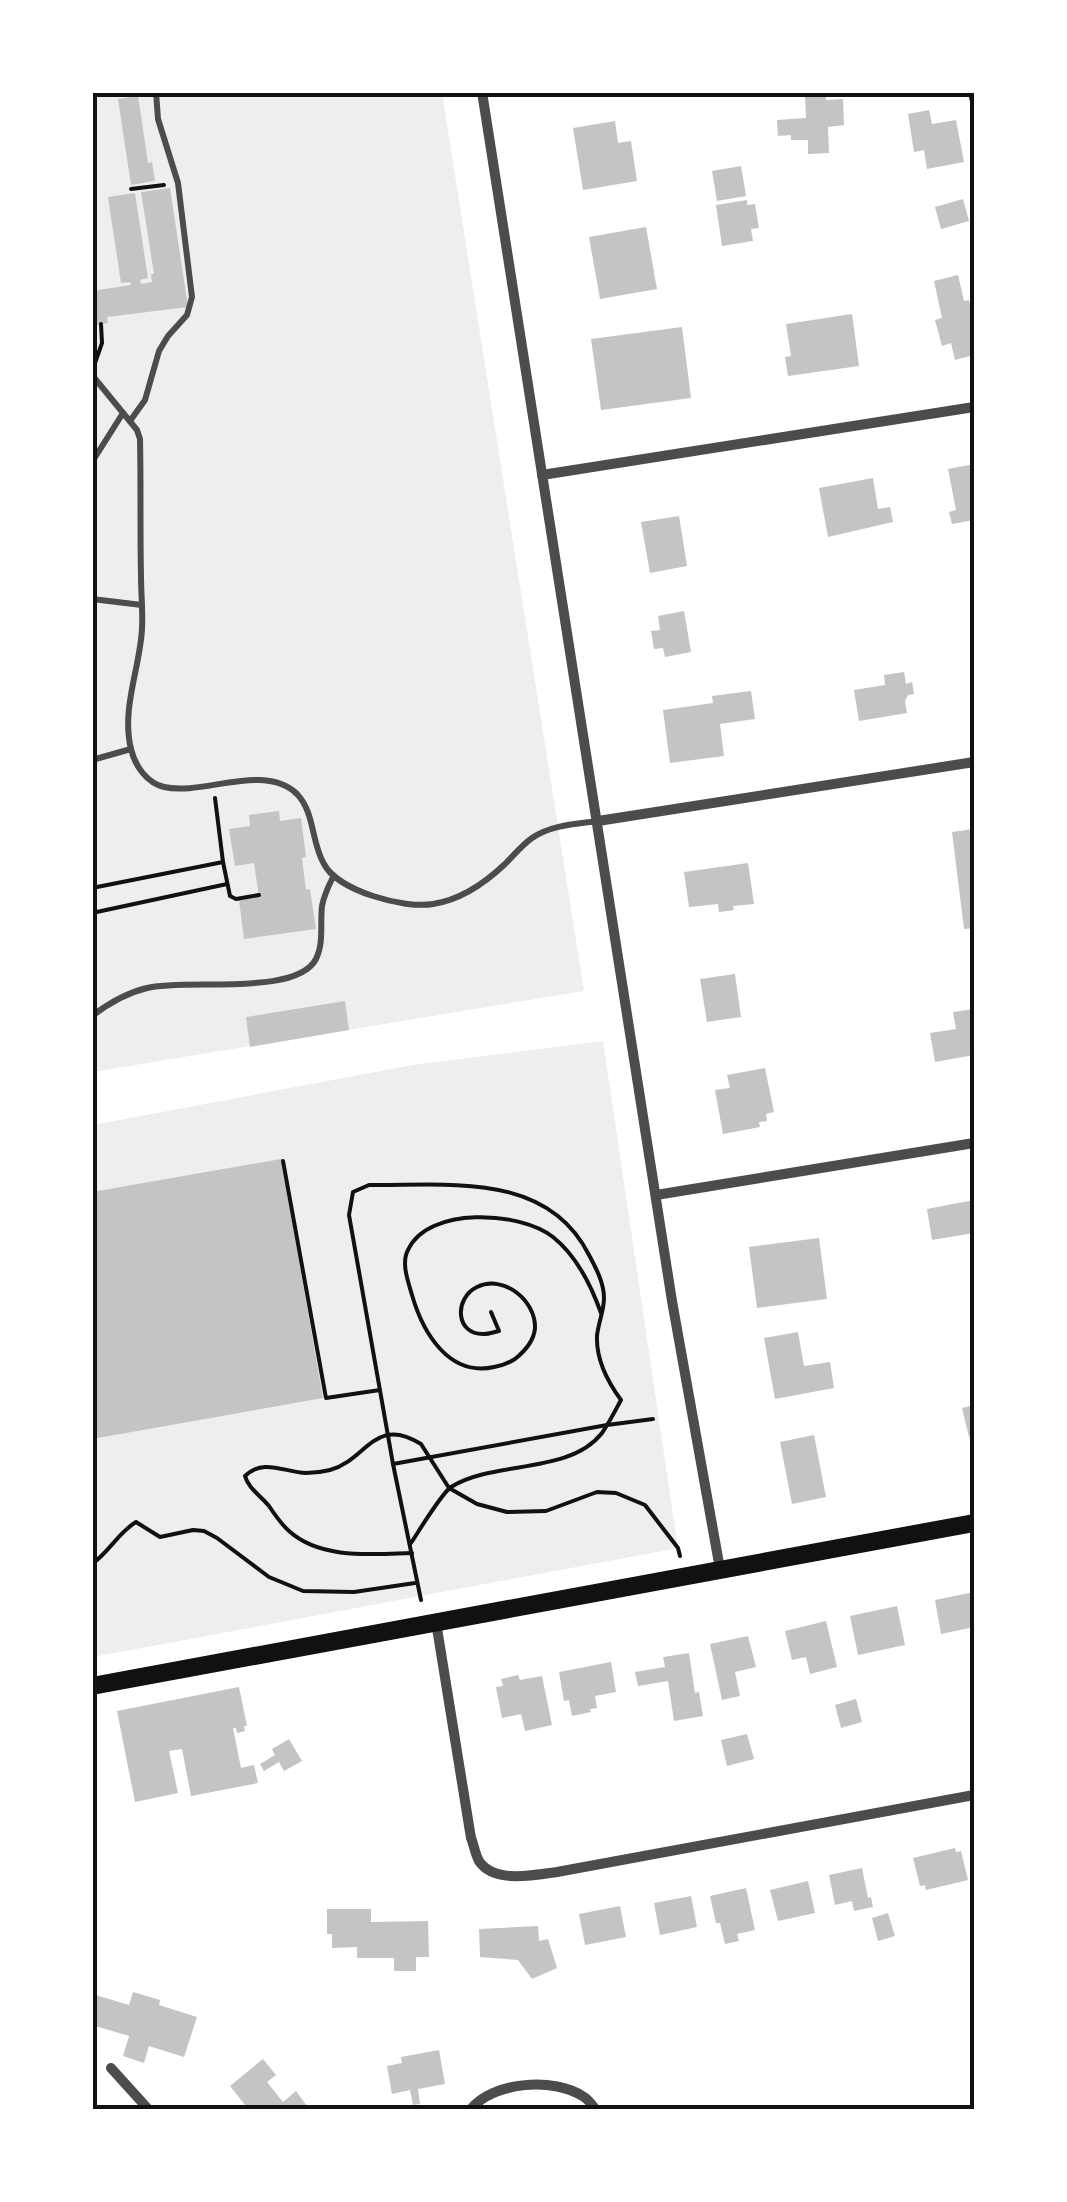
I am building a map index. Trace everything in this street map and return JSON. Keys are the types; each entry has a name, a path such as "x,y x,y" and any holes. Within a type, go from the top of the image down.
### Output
{"main road":[{"path":"92,1686 974,1522"}],"street":[{"path":"482,92 672,1301 720,1569"},
{"path":"542,475 974,407"},
{"path":"598,821 974,762"},
{"path":"656,1195 974,1143"},
{"path":"436,1622 471,1838 482,1865 492,1872 530,1876 557,1872 974,1795"},
{"path":"111,2068 148,2110"},
{"path":"470,2110 476,2102 506,2087 549,2084 584,2097 596,2110"}],"lane":[{"path":"130,421 145,400 159,350 191,307 192,284 178,183 158,119 156,92"},
{"path":"92,376 137,430 140,439 142,642 128,720 131,749 144,775 153,782 176,788 262,781 280,784 294,791 304,804 316,846 333,878 396,903 415,905 435,904 471,890 532,838 559,826 598,821"},
{"path":"92,462 123,412"},
{"path":"92,599 142,605"},
{"path":"92,760 131,749"},
{"path":"92,1016 118,998 148,988 273,982 300,974 316,959 322,909 333,878"}],"path":[{"path":"132,189 178,183"},
{"path":"92,367 100,352 101,324"},
{"path":"213,784 230,896 236,899 258,895"},
{"path":"92,888 223,862"},
{"path":"92,913 227,884"},
{"path":"284,1161 326,1398 380,1390"},
{"path":"410,1543 450,1488 494,1471 574,1453 596,1439 621,1400 604,1377 597,1339 604,1296 600,1276 580,1236 546,1205 515,1193 484,1186 368,1186 352,1192 349,1214 393,1464 422,1600"},
{"path":"491,1312 499,1331 481,1335 470,1330 460,1316 465,1296 478,1286 500,1284 515,1290 526,1303 534,1319 534,1335 524,1352 507,1364 482,1370 466,1368 449,1359 433,1341 415,1305 405,1264 409,1246 424,1232 445,1222 508,1218 533,1226 552,1235 569,1252 587,1278 601,1314"},
{"path":"393,1464 653,1419"},
{"path":"412,1553 356,1554 306,1543 290,1532 245,1478 246,1473 268,1466 302,1473 335,1468 372,1440 388,1434 414,1440 425,1448 450,1488 477,1504 507,1512 546,1511 597,1492 616,1493 645,1505 678,1548 685,1576"},
{"path":"92,1564 136,1522 160,1537 204,1530 269,1577 303,1592 354,1592 416,1583"}],"shaded area":[{"path":"442,93 584,991 93,1072 93,94"},
{"path":"603,1041 678,1548 93,1657 93,1125 413,1065"}],"building":[{"path":"826,95 826,100 843,99 844,125 828,127 829,153 808,154 808,140 778,136 777,120 806,118 805,97"},
{"path":"138,96 148,163 152,162 155,181 131,185 118,99"},
{"path":"929,110 932,124 956,120 964,162 927,169 924,150 914,152 908,114"},
{"path":"615,121 618,143 631,141 637,181 583,190 573,128"},
{"path":"741,166 746,196 717,201 712,171"},
{"path":"170,188 188,307 107,317 108,323 96,325 92,319 92,291 131,285 121,283 108,197 135,193 148,278 140,280 141,284 152,282 154,274 141,192"},
{"path":"963,199 969,221 941,229 935,207"},
{"path":"747,200 747,205 755,204 759,228 751,229 753,241 722,246 716,205"},
{"path":"646,227 657,289 600,299 589,237"},
{"path":"958,275 974,325 974,355 955,360 951,343 942,346 935,320 942,318 934,281"},
{"path":"852,314 859,366 788,376 785,357 791,356 786,324"},
{"path":"682,327 691,398 601,410 591,339"},
{"path":"974,464 974,520 952,524 949,512 956,510 948,469"},
{"path":"873,478 878,509 890,507 893,522 828,537 819,488"},
{"path":"679,516 687,566 650,573 641,522"},
{"path":"684,611 691,652 665,657 663,648 654,649 651,631 660,630 658,616"},
{"path":"904,672 906,684 912,682 914,694 905,701 907,713 859,721 854,690 885,685 884,675"},
{"path":"751,691 755,719 720,724 724,756 670,763 663,710 713,703 712,696"},
{"path":"279,811 280,821 301,818 306,890 310,889 316,929 244,939 239,900 259,897 254,863 235,866 229,829 250,826 249,815"},
{"path":"974,829 974,928 964,929 952,832"},
{"path":"748,863 754,904 719,912 718,904 689,907 684,872"},
{"path":"735,974 741,1017 707,1022 700,979"},
{"path":"345,1001 349,1030 250,1047 246,1017"},
{"path":"974,1009 974,1055 935,1062 930,1033 956,1029 953,1012"},
{"path":"765,1068 774,1112 766,1114 767,1121 759,1122 760,1127 723,1134 715,1090 730,1088 727,1075"},
{"path":"281,1159 323,1398 92,1439 92,1192"},
{"path":"974,1200 974,1233 932,1240 927,1209"},
{"path":"819,1238 827,1299 757,1308 749,1247"},
{"path":"798,1332 804,1366 830,1362 834,1388 775,1399 764,1338"},
{"path":"974,1405 974,1436 969,1437 962,1408"},
{"path":"814,1435 826,1497 792,1504 780,1442"},
{"path":"974,1592 974,1627 941,1634 935,1600"},
{"path":"897,1606 905,1645 858,1655 850,1616"},
{"path":"826,1621 837,1667 810,1674 806,1657 792,1660 785,1631"},
{"path":"748,1636 756,1667 735,1672 740,1696 722,1700 710,1644"},
{"path":"689,1653 703,1716 674,1721 668,1681 638,1686 635,1672 665,1667 663,1657"},
{"path":"611,1662 616,1692 595,1696 597,1708 572,1716 569,1700 564,1701 559,1672"},
{"path":"518,1675 520,1680 542,1676 552,1725 525,1731 521,1714 502,1718 496,1687 503,1686 501,1679"},
{"path":"239,1687 247,1726 237,1733 233,1728 241,1768 254,1765 258,1783 191,1796 182,1749 169,1751 178,1793 135,1802 117,1711"},
{"path":"856,1699 862,1722 841,1728 835,1705"},
{"path":"747,1734 754,1759 727,1766 721,1740"},
{"path":"289,1739 302,1761 284,1771 279,1762 264,1771 260,1764 275,1755 272,1749"},
{"path":"955,1848 956,1852 961,1851 968,1880 926,1890 925,1885 920,1886 913,1858"},
{"path":"862,1868 873,1907 854,1911 852,1901 835,1905 829,1875"},
{"path":"808,1881 815,1913 778,1921 770,1890"},
{"path":"746,1888 755,1930 737,1934 739,1941 725,1944 710,1896"},
{"path":"691,1896 697,1927 660,1935 654,1903"},
{"path":"620,1906 626,1937 585,1945 579,1914"},
{"path":"327,1909 371,1909 371,1922 428,1921 429,1957 416,1957 416,1971 394,1971 394,1958 357,1958 357,1947 332,1948 332,1934 327,1934"},
{"path":"888,1913 895,1936 878,1941 872,1918"},
{"path":"538,1926 539,1941 548,1939 557,1968 532,1979 518,1960 480,1957 479,1929"},
{"path":"133,1992 197,2017 184,2057 149,2046 144,2063 123,2056 129,2036 92,2025 92,1994 129,2005"},
{"path":"439,2050 445,2084 418,2089 420,2104 413,2105 410,2090 392,2094 387,2066 402,2063 401,2057"},
{"path":"263,2059 276,2075 267,2082 283,2102 296,2091 310,2110 249,2110 230,2086"}]}
